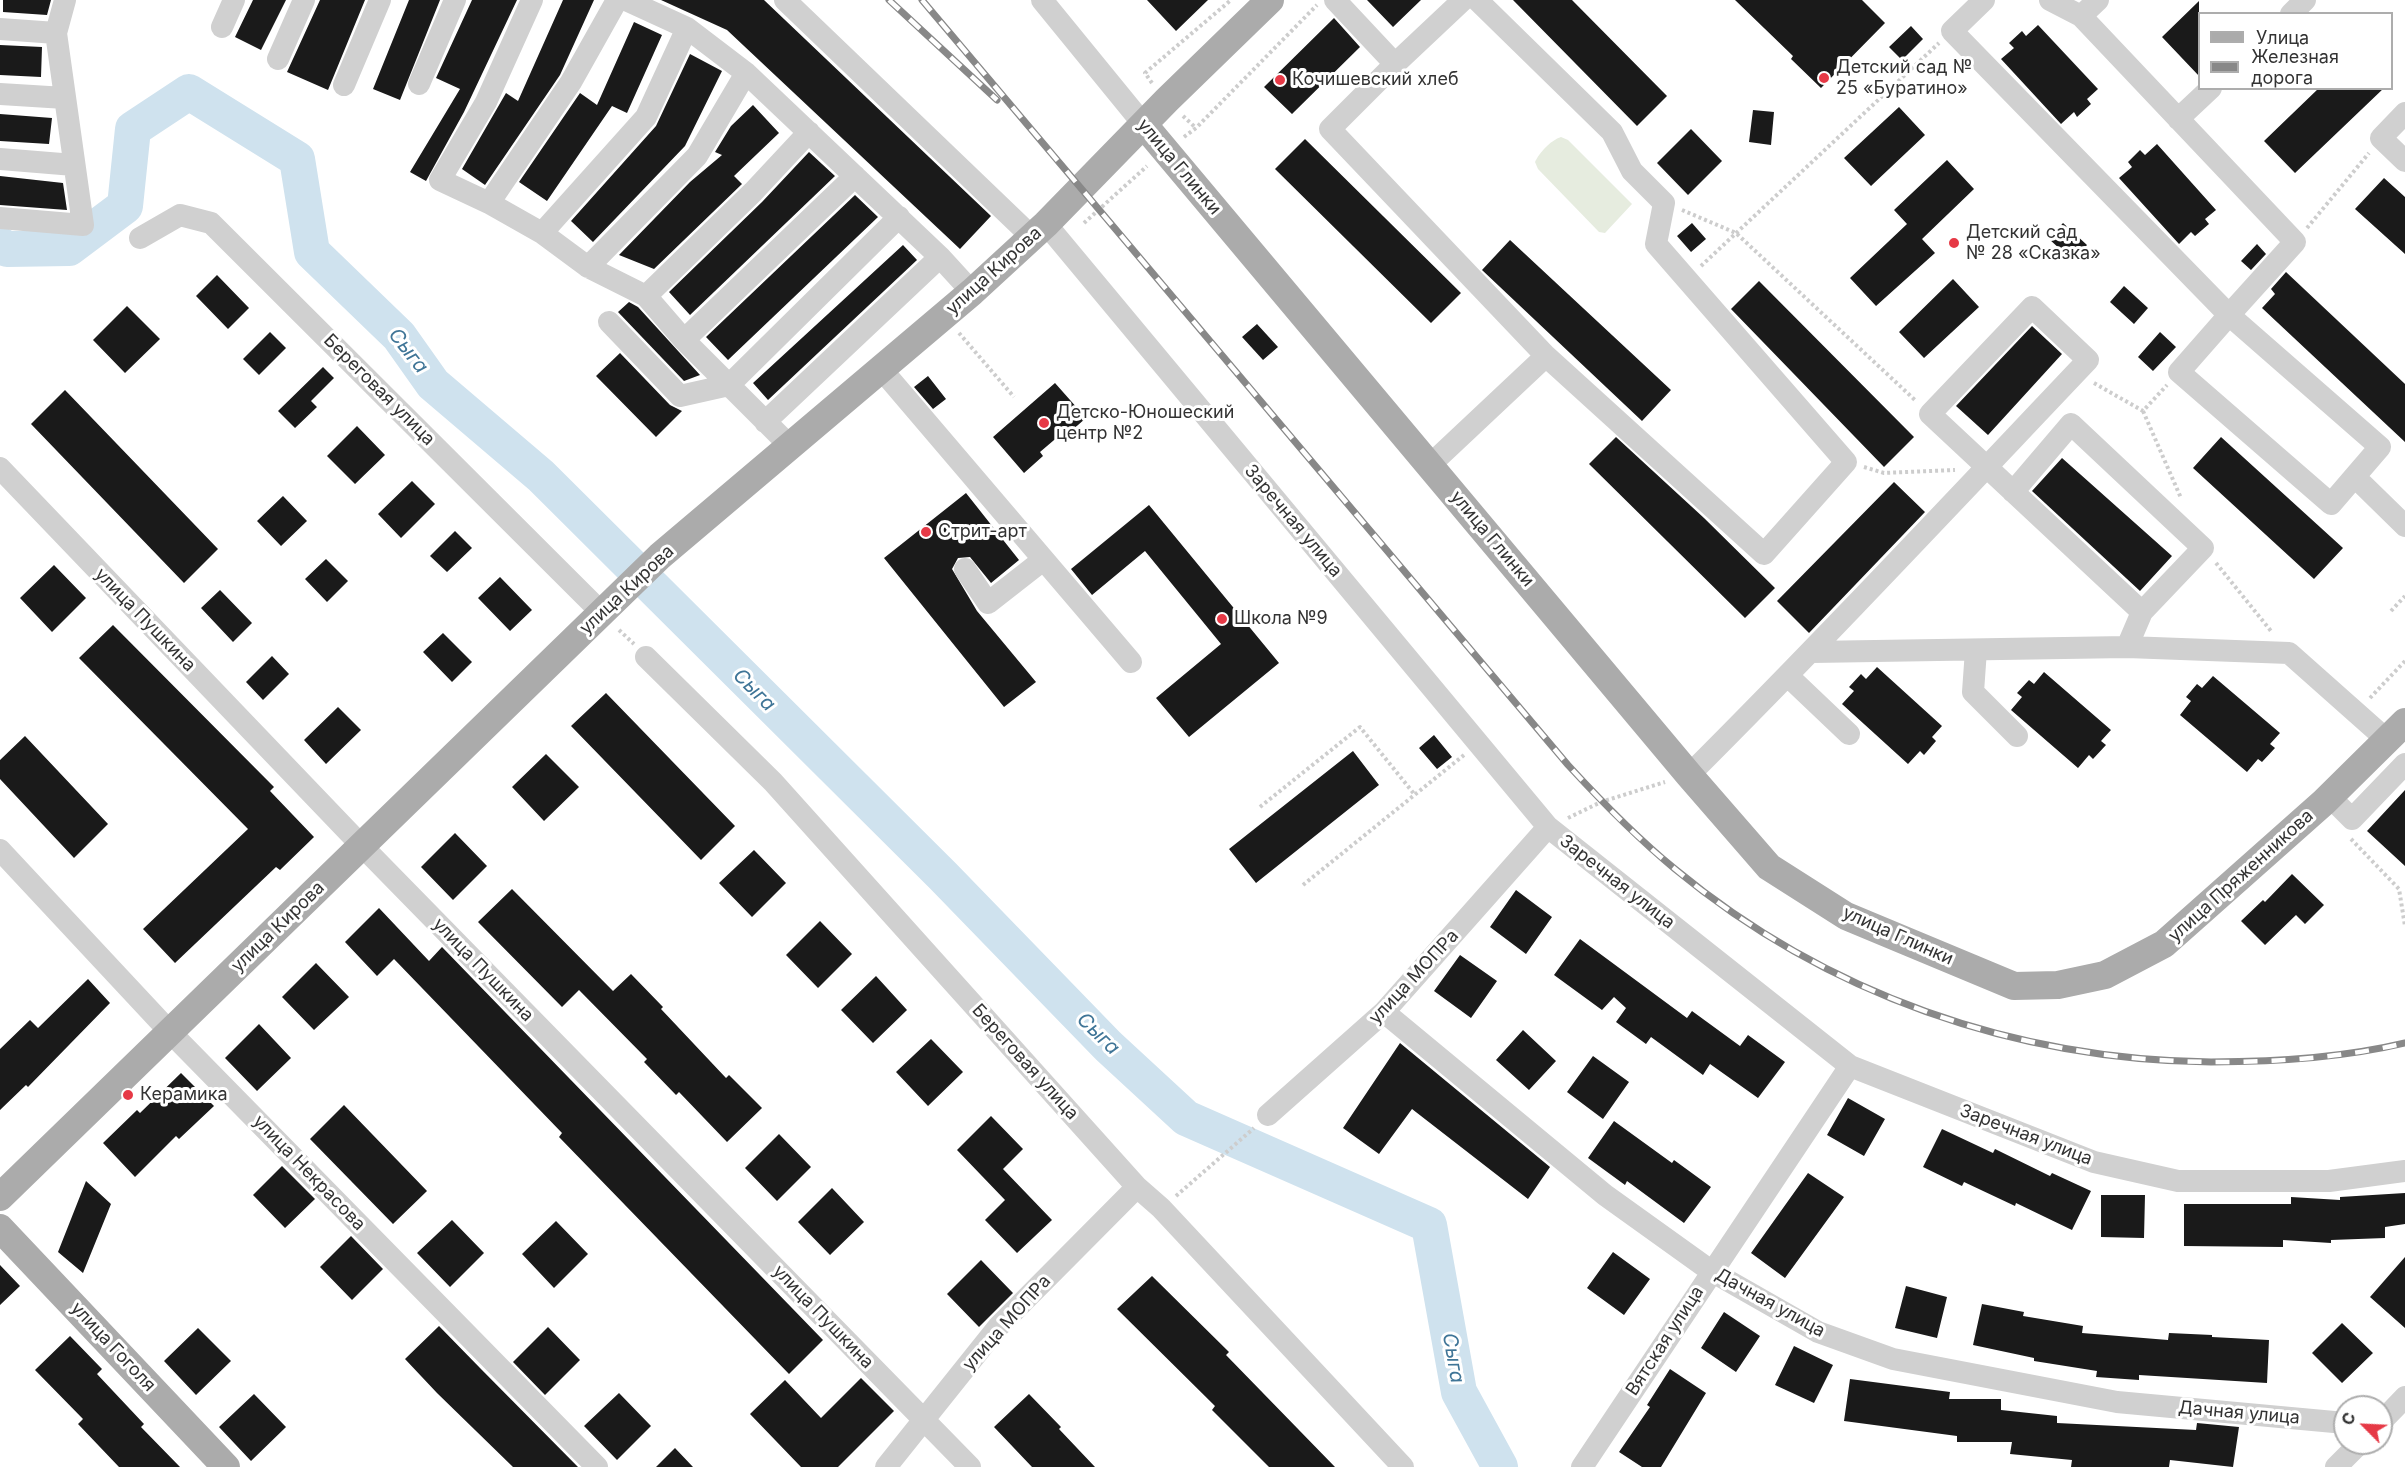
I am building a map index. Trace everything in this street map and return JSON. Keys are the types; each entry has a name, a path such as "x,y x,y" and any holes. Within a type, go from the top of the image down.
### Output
{"main road":[{"name":"улица Кирова","path":"0,1197 660,556 945,316 1039,231 1270,0"},
{"name":"улица Глинки","path":"1144,124 1689,775 1769,867 1846,916 2014,986"},
{"name":"улица Пряженникова","path":"2014,986 2058,985 2105,975 2164,944 2330,797 2396,731"},
{"name":"улица Гоголя","path":"0,1228 226,1467"}],"street":[{"path":"0,218 82,225 56,33 66,0"},
{"path":"222,27 234,0"},
{"path":"278,59 304,0"},
{"path":"344,85 380,0"},
{"path":"419,84 455,0"},
{"path":"532,0 486,102 440,180 489,203 542,233 588,267 646,296 684,340 791,447"},
{"path":"489,203 571,82 617,0"},
{"path":"626,0 687,28 746,73 940,256 972,292"},
{"name":"Заречная улица","path":"785,0 1039,231 1548,827 1850,1066 2094,1162 2178,1180 2329,1181 2405,1171"},
{"name":"улица Глинки","path":"1042,0 1144,124"},
{"path":"1335,0 1395,64"},
{"path":"1463,0 1330,129 1546,356 1764,554 1846,462 1656,244 1664,202 1632,171 1611,132 1477,0"},
{"path":"1984,0 1952,31 2229,315 2380,447 2331,504 2180,372 2229,315 2295,242 2081,16 2050,0"},
{"path":"2081,16 2098,0"},
{"path":"2293,12 2305,0"},
{"path":"542,233 646,117 687,28"},
{"path":"0,29 56,33"},
{"path":"588,267 697,156 746,73"},
{"path":"2178,119 2209,90"},
{"path":"0,94 65,98"},
{"path":"2405,114 2381,138 2405,161"},
{"path":"646,296 753,192 809,132"},
{"path":"0,159 74,165"},
{"path":"684,340 855,176"},
{"name":"Береговая улица","path":"140,238 180,215 211,223 602,613"},
{"path":"609,322 680,396 729,385 899,217"},
{"path":"765,422 940,256"},
{"path":"1689,775 1812,652 1987,469 2088,360 2032,307 1930,414 1987,469 2142,612"},
{"path":"1430,465 1546,356"},
{"path":"882,370 1131,662"},
{"path":"2013,492 2071,424 2204,548 2142,612 2127,647"},
{"name":"улица Пушкина","path":"0,468 362,846 970,1467"},
{"path":"2355,477 2405,526"},
{"path":"965,569 988,603 1043,560"},
{"path":"1812,652 2127,647 2289,653 2356,712 2396,731"},
{"path":"1976,650 1973,692 2017,736"},
{"name":"Береговая улица","path":"646,657 773,782 1137,1187 1161,1208 1403,1467"},
{"path":"1788,676 1849,734"},
{"path":"2330,797 2352,819 2405,764"},
{"name":"улица МОПРа","path":"1261,1122 1384,1012 1548,827"},
{"name":"улица Некрасова","path":"0,850 169,1031 597,1467"},
{"name":"Дачная улица","path":"1384,1012 1605,1196 1711,1271 1818,1332 1893,1359 2117,1402 2333,1422"},
{"name":"Вятская улица","path":"1582,1467 1850,1066"},
{"name":"улица МОПРа","path":"886,1467 998,1327 1137,1187"},
{"path":"2393,1410 2405,1397"},
{"path":"2336,1467 2348,1455"}],"path":[{"path":"1145,73 1231,0"},
{"path":"1176,110 1196,128 1322,0"},
{"path":"1686,280 1952,31"},
{"path":"2295,242 2381,138"},
{"path":"1664,202 1736,233 1930,414"},
{"path":"945,316 1014,397"},
{"path":"2143,411 2180,372"},
{"path":"2076,373 2143,411 2185,506"},
{"path":"1846,462 1884,473 1987,469"},
{"path":"2204,548 2289,653"},
{"path":"2391,611 2405,596"},
{"path":"2356,712 2405,662"},
{"path":"1260,807 1360,727 1415,795"},
{"path":"1303,885 1479,744"},
{"path":"1548,827 1602,802 1689,775"},
{"path":"2349,837 2398,889 2405,926"},
{"path":"1161,1208 1209,1170 1261,1122"}],"shaded area":[{"path":"1561,137 1568,140 1632,204 1605,233 1599,232 1538,169 1535,162 1539,155 1549,144"}],"building":[{"path":"3,0 51,0 47,15 3,12"},
{"path":"253,0 286,0 261,50 235,37"},
{"path":"320,0 365,0 328,90 287,72"},
{"path":"409,0 440,0 400,100 373,89"},
{"path":"472,0 517,0 464,112 426,181 410,172 460,89 436,78"},
{"path":"563,0 594,0 560,75 485,185 462,169 506,93 518,101"},
{"path":"661,0 764,0 991,216 960,249 727,30"},
{"path":"1147,0 1208,0 1176,31"},
{"path":"1367,0 1421,0 1393,27"},
{"path":"1513,0 1572,0 1667,96 1637,126"},
{"path":"1735,0 1862,0 1885,23 1821,88 1791,59 1793,56"},
{"path":"2199,1 2198,75 2162,37"},
{"path":"1334,18 1360,47 1292,114 1264,87"},
{"path":"634,22 662,35 627,113 612,106 547,201 519,182 580,93 597,105"},
{"path":"2038,25 2098,89 2087,99 2091,104 2077,117 2074,112 2061,124 2001,59 2014,48 2009,43 2022,31 2026,36"},
{"path":"1911,26 1923,39 1902,60 1889,47"},
{"path":"0,45 42,47 41,77 0,75"},
{"path":"690,54 722,71 685,146 593,242 571,221 656,126"},
{"path":"2317,90 2382,90 2295,173 2264,141"},
{"path":"753,105 779,133 734,176 742,184 654,269 619,255 690,182 722,155 715,152 731,126"},
{"path":"1899,107 1925,135 1871,186 1844,158"},
{"path":"1753,110 1774,112 1771,145 1749,142"},
{"path":"0,114 52,118 49,144 0,141"},
{"path":"1691,129 1722,161 1688,195 1657,163"},
{"path":"1305,139 1461,293 1431,323 1275,169"},
{"path":"2157,144 2216,210 2205,219 2209,224 2195,236 2191,232 2179,244 2119,178 2132,167 2128,162 2140,150 2145,155"},
{"path":"809,152 835,176 690,315 669,292 762,202"},
{"path":"1947,160 1974,189 1922,239 1935,253 1876,306 1850,278 1907,224 1894,210"},
{"path":"0,176 63,183 67,210 0,205"},
{"path":"2384,178 2405,197 2405,254 2355,209"},
{"path":"855,195 878,217 728,360 706,337"},
{"path":"1692,223 1706,239 1691,252 1677,236"},
{"path":"2063,223 2087,245 2073,261 2049,239"},
{"path":"1510,240 1671,390 1642,421 1482,270"},
{"path":"2257,244 2266,254 2251,270 2241,261"},
{"path":"903,245 917,260 768,400 753,383"},
{"path":"2286,272 2405,384 2405,442 2262,308 2275,294 2271,289"},
{"path":"217,275 249,308 228,329 196,296"},
{"path":"1953,279 1979,307 1924,358 1899,332"},
{"path":"1759,281 1914,437 1884,467 1731,309"},
{"path":"2124,286 2148,308 2134,324 2110,302"},
{"path":"629,302 638,307 700,375 684,381 618,312"},
{"path":"127,306 160,339 125,373 93,340"},
{"path":"1257,324 1278,347 1263,360 1242,337"},
{"path":"2032,326 2062,354 1988,435 1956,406"},
{"path":"270,332 286,348 259,375 243,359"},
{"path":"2160,332 2176,347 2153,371 2138,357"},
{"path":"620,353 670,405 682,411 656,437 596,376"},
{"path":"323,367 334,378 311,401 317,407 295,428 278,411"},
{"path":"928,376 946,399 933,409 914,387"},
{"name":"Детско-Юношеский центр №2","path":"1055,383 1086,418 1070,432 1067,429 1040,452 1043,456 1024,473 993,437"},
{"path":"65,390 218,549 184,583 31,424"},
{"path":"357,426 385,455 355,484 327,456"},
{"path":"1616,437 1704,518 1775,588 1745,618 1589,464"},
{"path":"2221,437 2343,548 2314,579 2193,468"},
{"path":"2062,458 2172,556 2140,591 2032,491"},
{"path":"412,481 435,504 401,538 378,514"},
{"path":"1894,482 1925,512 1809,633 1777,601"},
{"path":"966,493 1019,560 991,583 970,557 958,558 952,569 977,611 1036,682 1004,707 884,558"},
{"path":"283,496 307,521 281,546 257,521"},
{"name":"Школа №9","path":"1149,505 1279,663 1189,737 1156,698 1221,644 1145,551 1092,595 1071,569"},
{"path":"455,531 472,548 447,572 430,556"},
{"path":"326,559 348,581 327,602 305,579"},
{"path":"54,565 86,598 52,632 20,598"},
{"path":"500,577 532,610 510,631 478,598"},
{"path":"220,590 252,623 233,642 201,608"},
{"path":"113,625 274,787 270,791 314,837 280,870 276,867 175,963 143,929 248,829 79,658"},
{"path":"443,633 472,662 452,682 423,652"},
{"path":"272,656 289,674 263,700 246,682"},
{"path":"1877,667 1942,726 1932,737 1936,741 1924,755 1920,751 1908,764 1842,704 1854,691 1849,687 1861,674 1866,679"},
{"path":"2044,672 2111,730 2101,741 2106,745 2093,759 2089,755 2078,768 2011,710 2022,697 2017,693 2029,680 2034,684"},
{"path":"2213,676 2280,733 2270,744 2275,748 2262,762 2258,759 2247,772 2180,715 2191,701 2186,697 2197,684 2202,688"},
{"path":"606,693 735,826 701,860 571,726"},
{"path":"338,707 361,730 326,764 304,740"},
{"path":"1434,735 1452,757 1437,769 1419,748"},
{"path":"25,736 108,824 74,858 0,779 0,760"},
{"path":"1353,751 1379,785 1256,883 1229,849"},
{"path":"546,754 579,787 544,821 512,787"},
{"path":"2405,790 2405,866 2367,831"},
{"path":"455,833 487,866 453,900 421,867"},
{"path":"754,850 786,883 752,917 719,883"},
{"path":"2292,874 2324,905 2305,924 2296,915 2265,945 2241,921 2263,900 2265,902"},
{"path":"512,889 613,991 631,974 726,1078 729,1075 762,1108 727,1142 679,1092 676,1095 644,1062 647,1059 579,990 562,1007 478,922"},
{"path":"1516,890 1552,917 1526,954 1490,927"},
{"path":"379,908 429,961 442,947 823,1340 789,1374 559,1137 562,1133 394,959 377,976 345,942"},
{"path":"820,921 852,954 818,988 786,955"},
{"path":"1580,939 1687,1018 1692,1011 1740,1046 1748,1035 1785,1062 1758,1098 1710,1064 1703,1075 1651,1037 1646,1044 1616,1022 1626,1008 1614,997 1602,1010 1554,975"},
{"path":"1460,955 1497,981 1471,1018 1434,991"},
{"path":"316,963 349,997 314,1030 282,997"},
{"path":"876,976 907,1010 873,1043 841,1010"},
{"path":"88,979 110,1003 28,1087 26,1085 0,1110 0,1049 30,1020 38,1028"},
{"path":"259,1024 291,1058 257,1091 225,1058"},
{"path":"1523,1030 1556,1061 1529,1090 1496,1060"},
{"path":"931,1039 963,1072 928,1106 896,1072"},
{"path":"1400,1043 1550,1167 1528,1199 1412,1109 1379,1154 1343,1128"},
{"path":"1593,1056 1629,1082 1603,1119 1567,1092"},
{"path":"181,1073 214,1106 179,1139 176,1136 135,1177 103,1143 137,1110 140,1113"},
{"path":"1848,1098 1885,1119 1864,1156 1827,1135"},
{"path":"344,1105 427,1191 393,1224 310,1139"},
{"path":"991,1116 1023,1149 1003,1169 1052,1220 1017,1253 985,1220 1005,1200 957,1150"},
{"path":"1614,1121 1672,1163 1674,1160 1711,1187 1684,1223 1627,1181 1625,1185 1588,1158"},
{"path":"1942,1129 1993,1153 1995,1149 2050,1176 2052,1173 2091,1191 2072,1230 2016,1203 2015,1206 1964,1182 1962,1186 1923,1167"},
{"path":"779,1134 811,1167 777,1201 745,1168"},
{"path":"282,1166 315,1199 285,1228 253,1195"},
{"path":"1808,1173 1844,1197 1785,1278 1751,1253"},
{"path":"86,1181 111,1204 83,1273 58,1252"},
{"path":"832,1188 864,1222 830,1255 798,1222"},
{"path":"2405,1193 2405,1224 2385,1227 2385,1238 2331,1240 2331,1243 2283,1240 2283,1247 2184,1246 2184,1204 2291,1204 2291,1197 2340,1200 2340,1197"},
{"path":"2101,1195 2145,1195 2144,1238 2101,1237"},
{"path":"452,1220 484,1253 450,1287 417,1253"},
{"path":"556,1221 588,1254 554,1288 522,1254"},
{"path":"351,1236 383,1269 352,1300 320,1267"},
{"path":"1613,1252 1650,1279 1624,1315 1587,1288"},
{"path":"2405,1257 2405,1328 2370,1297"},
{"path":"981,1260 1013,1293 979,1327 947,1294"},
{"path":"0,1265 20,1286 0,1305"},
{"path":"1152,1276 1229,1352 1226,1355 1335,1467 1269,1467 1212,1410 1215,1406 1117,1309"},
{"path":"1906,1286 1947,1297 1937,1338 1895,1328"},
{"path":"1982,1304 2024,1312 2023,1316 2083,1326 2082,1333 2168,1340 2169,1333 2269,1340 2267,1383 2139,1375 2139,1380 2096,1377 2097,1371 2034,1361 2034,1358 1973,1345"},
{"path":"1724,1312 1760,1336 1736,1372 1701,1348"},
{"path":"2342,1323 2373,1353 2342,1383 2312,1353"},
{"path":"439,1326 578,1467 513,1467 437,1393 405,1359"},
{"path":"548,1327 580,1360 545,1395 513,1362"},
{"path":"198,1328 231,1361 196,1395 164,1361"},
{"path":"70,1336 102,1369 97,1374 144,1424 141,1427 180,1467 119,1467 78,1424 83,1419 35,1370"},
{"path":"1794,1346 1833,1365 1814,1403 1775,1385"},
{"path":"1670,1369 1706,1393 1661,1467 1642,1467 1619,1452 1650,1407 1647,1405"},
{"path":"861,1378 894,1411 838,1467 801,1467 750,1414 785,1380 821,1418"},
{"path":"1850,1379 1950,1392 1949,1399 2001,1399 2001,1410 2057,1416 2057,1423 2196,1430 2197,1423 2239,1427 2233,1467 2170,1460 2169,1467 2071,1467 2072,1460 2010,1454 2012,1442 1957,1442 1957,1436 1844,1421"},
{"path":"619,1393 651,1426 617,1460 584,1426"},
{"path":"254,1394 286,1427 251,1461 219,1427"},
{"path":"1029,1394 1095,1467 1032,1467 994,1427"},
{"path":"675,1448 693,1467 656,1467"}],"waterway":[{"name":"Сыга","path":"0,245 7,249 69,248 125,206 133,129 189,92 297,159 312,252 399,336 433,384 541,476 943,876 1108,1046 1186,1118 1429,1225 1459,1392 1500,1467"}],"railway":[{"path":"889,0 997,100"},
{"path":"922,0 1568,765 1647,844 1675,869 1733,913 1795,952 1859,984 1926,1012 1995,1033 2066,1049 2138,1058 2235,1062 2333,1056 2405,1043"}],"place":[{"name":"Детский сад № 25 «Буратино»","path":"1824,78"},
{"name":"Кочишевский хлеб","path":"1280,80"},
{"name":"Детский сад № 28 «Сказка»","path":"1954,243"},
{"name":"Детско-Юношеский центр №2","path":"1044,423"},
{"name":"Стрит-арт","path":"926,532"},
{"name":"Школа №9","path":"1222,619"},
{"name":"Керамика","path":"128,1095"}]}
